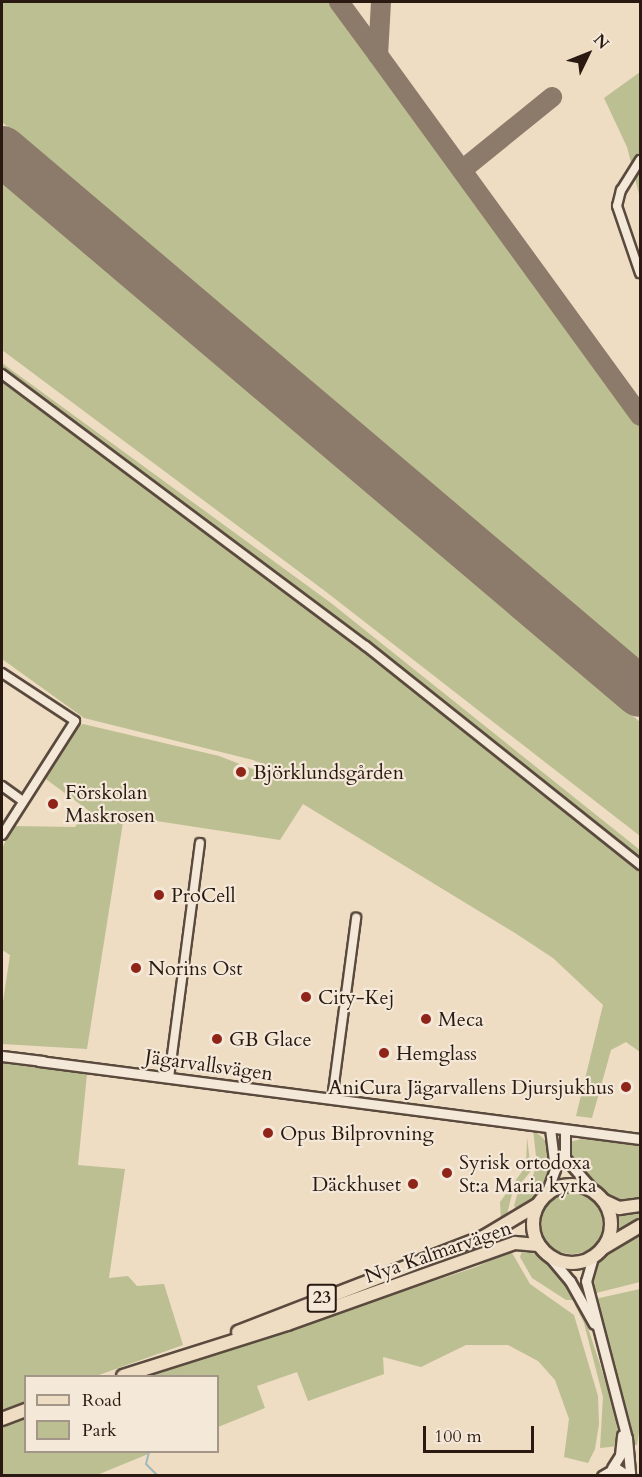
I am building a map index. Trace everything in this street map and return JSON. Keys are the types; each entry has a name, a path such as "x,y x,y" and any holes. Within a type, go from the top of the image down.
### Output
{"main road":[{"path":"546,1194 566,1185 594,1191 604,1201 619,1208 640,1205"},
{"name":"23","path":"537,1204 546,1194"},
{"path":"597,1253 611,1225 604,1201"},
{"path":"537,1204 532,1229 538,1245 549,1256 575,1263 597,1253 640,1226"},
{"name":"Nya Kalmarvägen","path":"179,1357 286,1312 485,1236 537,1204"},
{"name":"Nya Kalmarvägen","path":"129,1375 287,1324 515,1243 538,1245"},
{"path":"2,1419 24,1411"}],"street":[{"path":"640,160 621,190 617,206 640,273"},
{"path":"2,374 366,646 640,865"},
{"path":"2,673 75,721 21,800 2,835"},
{"path":"2,786 21,800"},
{"path":"169,1078 200,843"},
{"path":"333,1099 356,918"},
{"name":"Jägarvallsvägen","path":"2,1056 640,1139"},
{"path":"546,1194 555,1169 550,1128"},
{"path":"565,1130 565,1158 594,1191"},
{"path":"597,1253 586,1277 628,1447 629,1476 612,1468"},
{"path":"549,1256 582,1300 600,1337"},
{"path":"602,1476 612,1468 622,1447 620,1415"}],"green space":[{"path":"2,2 330,2 640,427 640,663 2,122"},
{"path":"640,72 640,198 627,147 604,98"},
{"path":"2,181 640,722 640,836 325,591 2,350"},
{"path":"2,363 331,603 640,850 640,857 368,644 2,370"},
{"path":"2,379 361,646 640,869 640,1052 626,1042 611,1050 592,1118 576,1116 603,1005 553,958 303,804 280,840 124,816 87,1049 2,1044 2,1008 10,955 2,950 2,849 12,826 75,827 88,810 43,777 77,727 83,724 219,756 276,778 270,767 253,760 84,718 2,659"},
{"path":"2,1063 87,1074 78,1165 125,1169 109,1278 128,1276 137,1286 164,1284 183,1345 99,1375 24,1375 24,1402 2,1410"},
{"path":"533,1129 547,1142 550,1171 540,1193 518,1210 514,1206 517,1195 532,1178 537,1165"},
{"path":"527,1137 531,1171 512,1194 506,1218 501,1221 500,1202 526,1166"},
{"path":"591,1137 640,1144 640,1199 627,1203 613,1200 570,1158 569,1142"},
{"path":"566,1192 578,1192 594,1201 601,1211 603,1223 601,1235 594,1245 578,1254 566,1254 555,1249 546,1240 541,1229 541,1217 546,1206 555,1197"},
{"path":"640,1211 640,1220 614,1233 614,1214"},
{"path":"510,1232 511,1238 308,1310 482,1246"},
{"path":"640,1234 640,1282 592,1294 589,1275 593,1265"},
{"path":"523,1248 549,1262 576,1300 566,1300 532,1278 520,1257"},
{"path":"511,1251 530,1284 574,1315 598,1396 599,1424 595,1449 588,1463 564,1457 569,1419 555,1380 538,1361 508,1345 466,1345 421,1367 383,1357 384,1374 308,1401 297,1372 257,1386 265,1408 219,1427 219,1375 153,1375 476,1267"},
{"path":"640,1289 640,1426 637,1445 632,1445 595,1299"},
{"path":"580,1303 615,1411 619,1446 600,1448 603,1397 584,1323 575,1305"},
{"path":"24,1419 24,1453 151,1453 97,1475 2,1475 2,1428"}],"waterway":[{"path":"149,1453 146,1464 158,1476"}],"taxiway":[{"path":"339,2 378,55"},
{"path":"381,2 378,55 640,416"},
{"path":"462,170 552,97"}],"runway":[{"path":"2,151 640,692"}],"place":[{"name":"Björklundsgården","path":"241,772"},
{"name":"Förskolan Maskrosen","path":"53,804"},
{"name":"ProCell","path":"159,895"},
{"name":"Norins Ost","path":"136,968"},
{"name":"City-Kej","path":"306,997"},
{"name":"Meca","path":"426,1019"},
{"name":"GB Glace","path":"217,1039"},
{"name":"Hemglass","path":"384,1053"},
{"name":"AniCura Jägarvallens Djursjukhus","path":"626,1087"},
{"name":"Opus Bilprovning","path":"268,1133"},
{"name":"Syrisk ortodoxa St:a Maria kyrka","path":"447,1173"},
{"name":"Däckhuset","path":"413,1184"}]}
